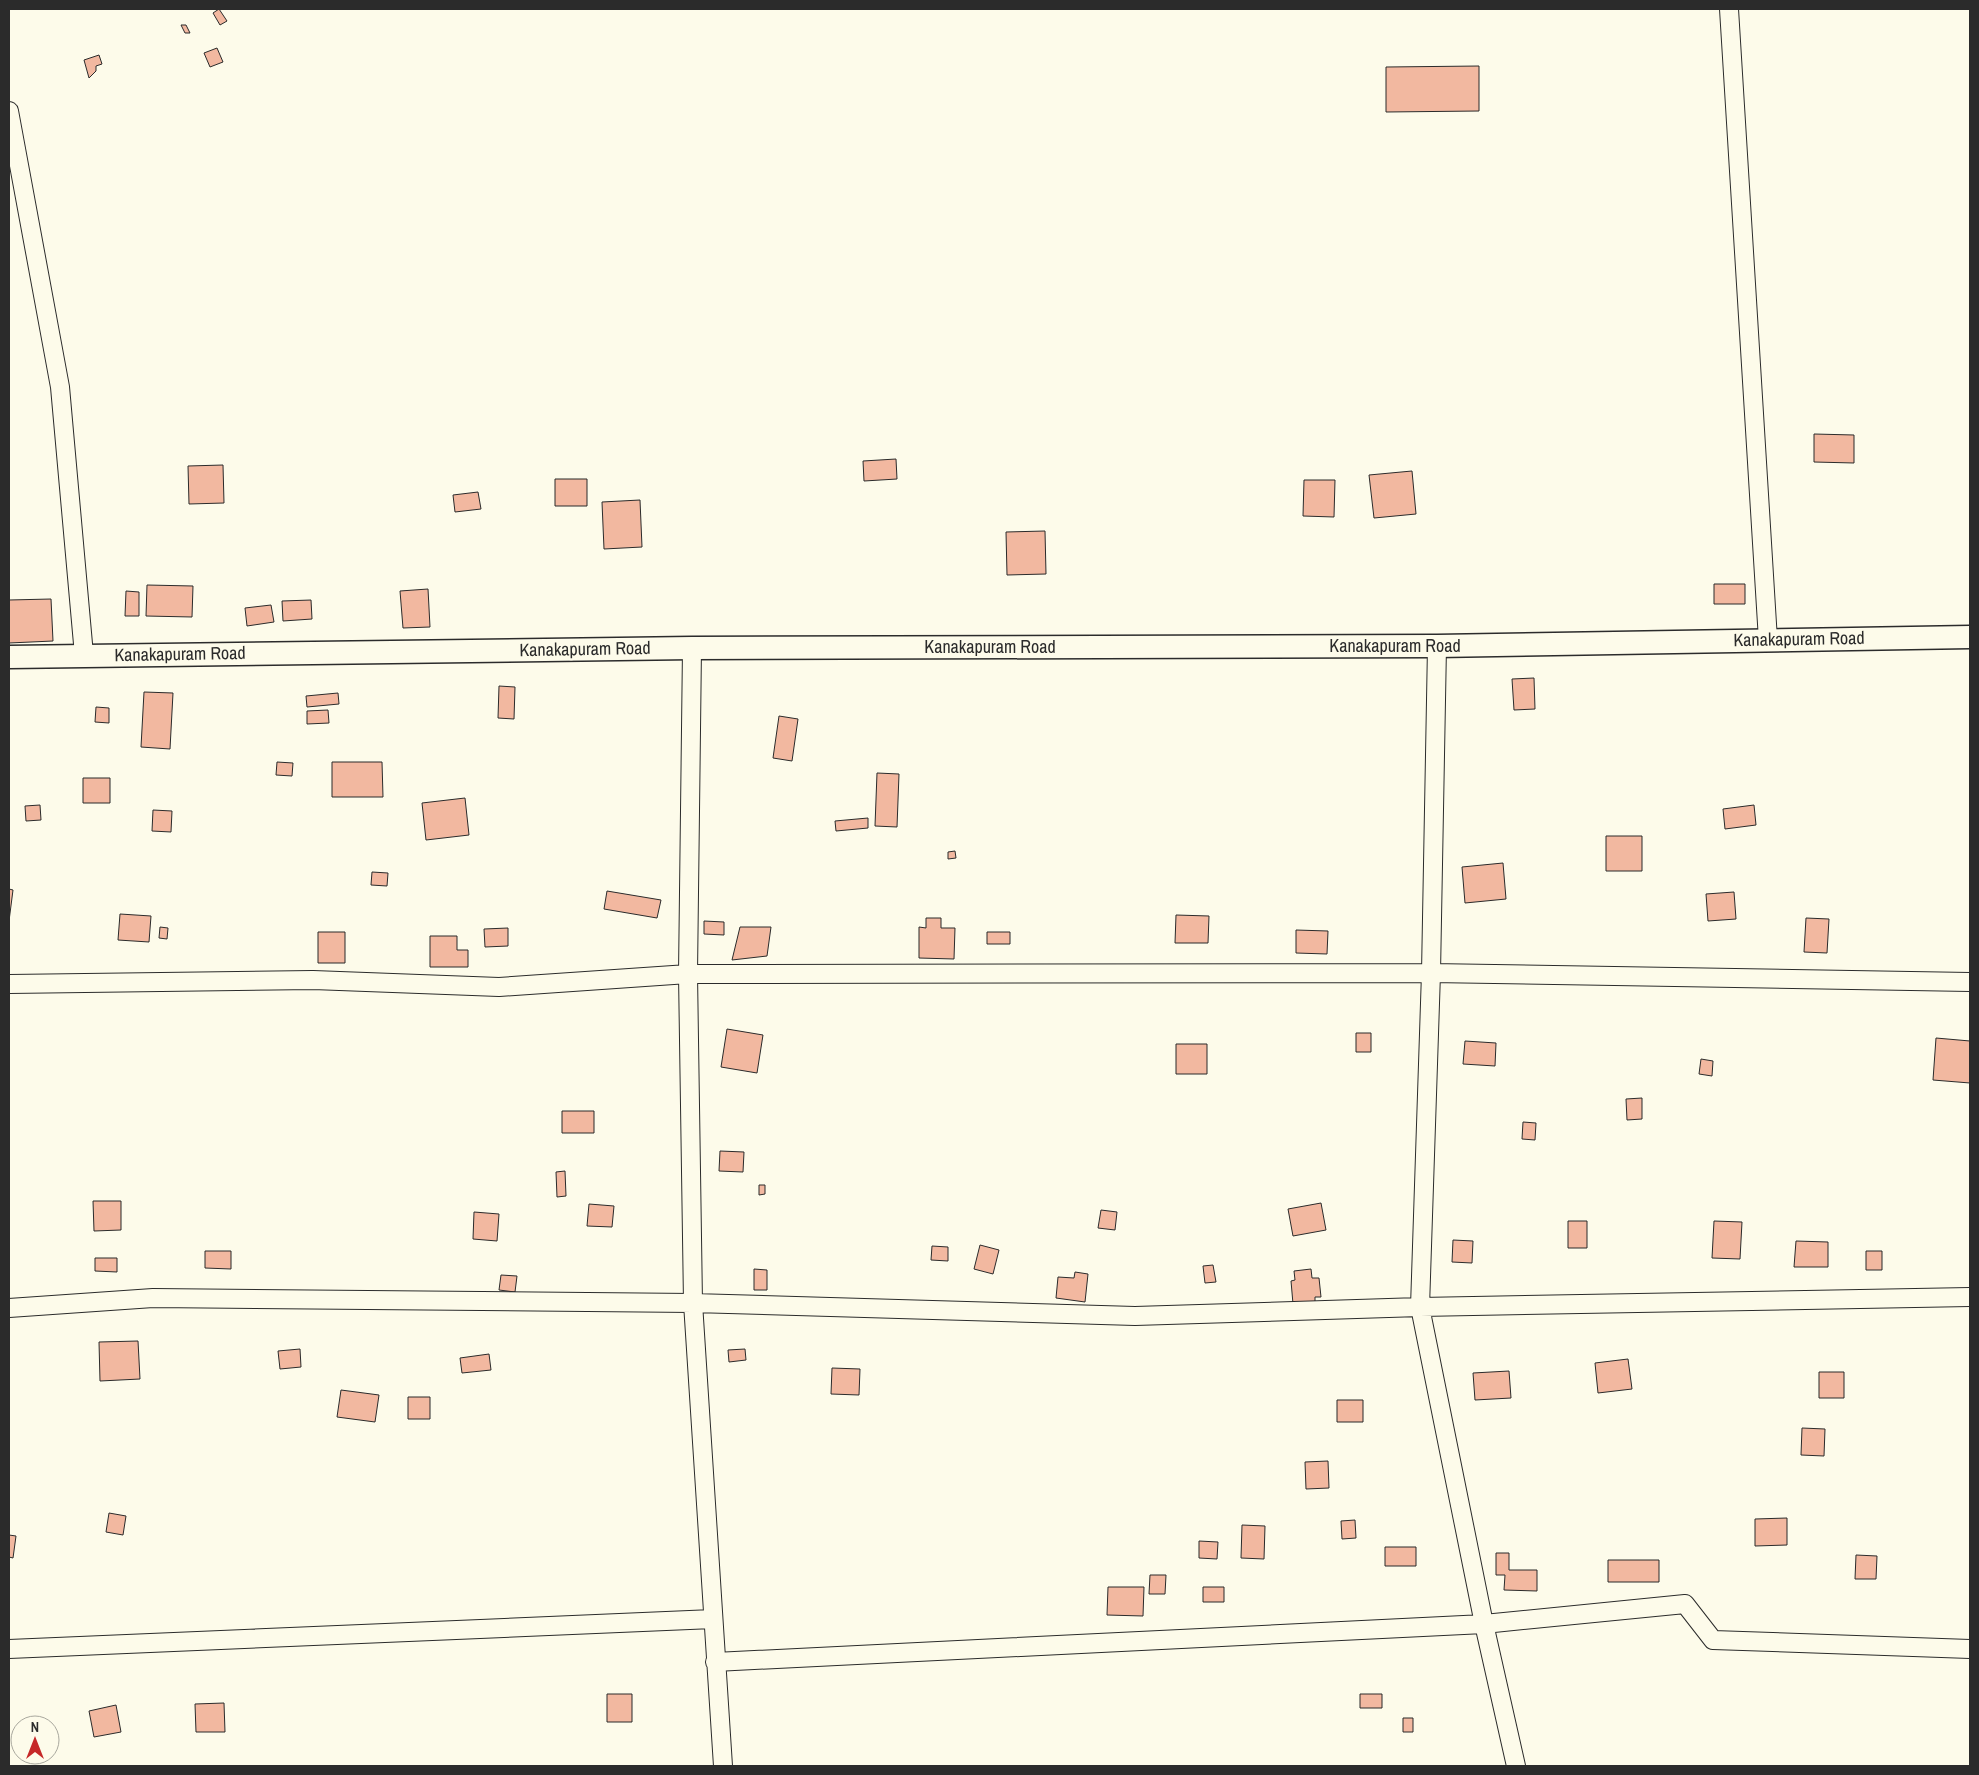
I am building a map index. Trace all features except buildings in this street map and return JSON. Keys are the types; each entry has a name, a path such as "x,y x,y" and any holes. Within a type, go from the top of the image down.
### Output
{"street":[{"path":"1729,9 1768,640"},
{"path":"9,111 60,387 84,655"},
{"name":"Kanakapuram Road","path":"9,657 692,648 1436,646 1970,636"},
{"path":"1436,646 1431,973 1420,1307 1484,1624 1516,1766"},
{"path":"692,648 688,974 693,1303 723,1766"},
{"path":"9,984 313,980 499,987 688,974 1431,973 1970,982"},
{"path":"9,1308 153,1298 693,1303 1135,1316 1420,1307 1970,1297"},
{"path":"716,1662 1484,1624 1685,1604 1713,1640 1970,1649"},
{"path":"9,1649 713,1619"}]}
